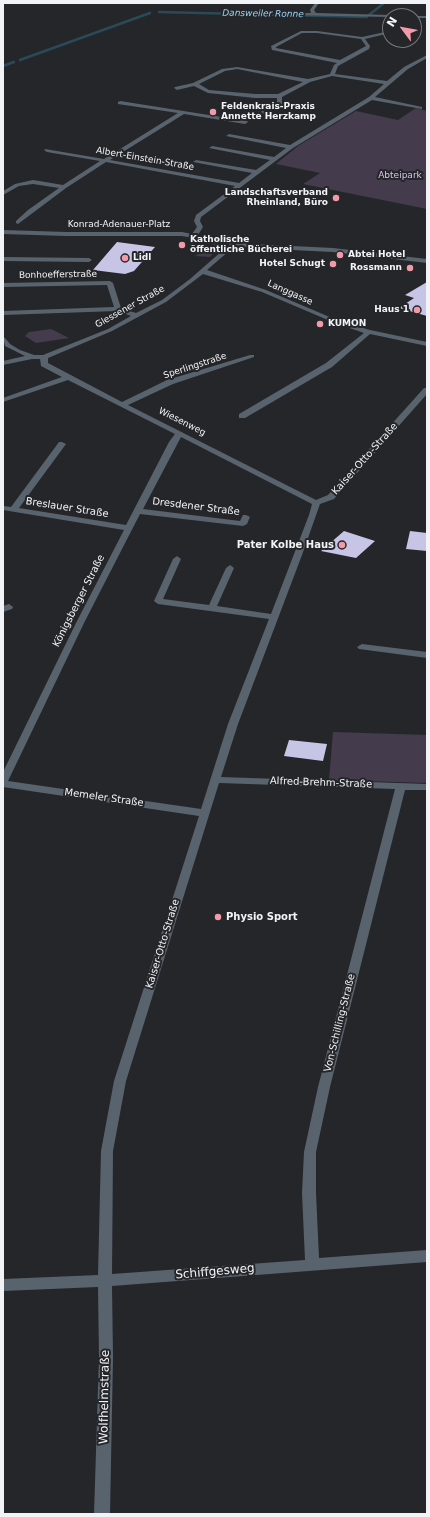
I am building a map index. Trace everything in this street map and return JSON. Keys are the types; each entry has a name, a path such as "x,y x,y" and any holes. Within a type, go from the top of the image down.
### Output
{"street":[{"path":"314,14 312,10 317,3"},
{"path":"286,14 382,16"},
{"path":"341,62 274,49 272,46 302,30 362,38 382,33"},
{"path":"332,75 336,65 367,48 368,46 362,38"},
{"path":"194,236 200,227 196,219 198,216 291,147 371,98 406,68 427,56"},
{"path":"177,88 195,84 224,70 237,68 308,81"},
{"path":"195,84 208,91 255,96 278,96 308,81 332,75 388,83"},
{"path":"264,112 280,103 278,96"},
{"path":"371,98 420,108"},
{"path":"120,103 245,122"},
{"path":"18,222 30,211 64,187 182,113"},
{"path":"229,136 291,147"},
{"path":"212,148 274,159"},
{"name":"Albert-Einstein-Straße","path":"47,150 240,185"},
{"path":"196,162 257,172"},
{"path":"3,194 17,185 33,182 64,187"},
{"name":"Konrad-Adenauer-Platz","path":"3,232 66,234 174,234 256,246 333,250 427,261"},
{"name":"Glessener Straße","path":"44,357 110,330 164,301 235,243"},
{"path":"3,259 89,260"},
{"name":"Langgasse","path":"202,271 264,290 315,314 369,332 427,344"},
{"name":"Bonhoefferstraße","path":"3,285 110,283 118,309"},
{"path":"3,313 118,309 137,316"},
{"path":"242,416 330,365 369,332"},
{"path":"3,339 7,345 33,357"},
{"name":"Sperlingstraße","path":"123,404 170,382 252,356"},
{"path":"3,363 33,357 44,357"},
{"name":"Wiesenweg","path":"44,357 44,364 68,377 316,502"},
{"path":"3,400 68,377"},
{"name":"Kaiser-Otto-Straße","path":"105,1281 107,1151 120,1081 204,813 244,692 311,522 316,502 331,497 427,390"},
{"name":"Königsberger Straße","path":"3,782 81,620 173,442 180,433"},
{"path":"12,510 62,444"},
{"name":"Breslauer Straße","path":"3,508 128,528"},
{"name":"Dresdener Straße","path":"138,510 243,524 246,517"},
{"path":"177,559 158,601 274,617"},
{"path":"212,608 230,568"},
{"path":"362,647 427,655"},
{"name":"Alfred-Brehm-Straße","path":"215,780 427,787"},
{"name":"Memeler Straße","path":"3,782 204,813"},
{"name":"Von-Schilling-Straße","path":"312,1264 309,1193 310,1152 324,1087 401,785"},
{"name":"Schiffgesweg","path":"3,1285 105,1281 427,1256"},
{"name":"Wolfhelmstraße","path":"102,1514 106,1357 105,1281"}],"green space":[{"path":"149,13 151,13 19,60"},
{"name":"Abteipark","path":"416,108 427,111 427,209 303,184 320,173 276,164 298,146 356,111 398,120"},
{"path":"204,241 216,243 220,246 210,257 195,256 214,245"},
{"path":"51,329 69,338 36,343 25,336 29,332"},
{"path":"333,732 427,735 427,783 329,780"}],"building":[{"name":"Lidl","path":"117,242 155,247 134,271 125,274 93,270"},
{"path":"427,282 427,316 399,308 414,298 405,295"},
{"name":"Pater Kolbe Haus","path":"344,531 375,541 356,558 321,551"},
{"path":"410,531 427,533 427,551 406,549"},
{"path":"289,740 327,744 323,761 284,756"}],"waterway":[{"name":"Dansweiler Ronne","path":"369,15 384,3"},
{"name":"Dansweiler Ronne","path":"159,12 367,17"},
{"name":"Dansweiler Ronne","path":"20,60 150,13"},
{"name":"Dansweiler Ronne","path":"3,66 14,62"}],"place":[{"name":"Feldenkrais-Praxis Annette Herzkamp","path":"213,112"},
{"name":"Landschaftsverband Rheinland, Büro","path":"336,198"},
{"name":"Katholische öffentliche Bücherei","path":"182,245"},
{"name":"Abtei Hotel","path":"340,255"},
{"name":"Lidl","path":"125,258"},
{"name":"Hotel Schugt","path":"333,264"},
{"name":"Rossmann","path":"410,268"},
{"name":"Haus 1","path":"417,310"},
{"name":"KUMON","path":"320,324"},
{"name":"Pater Kolbe Haus","path":"342,545"},
{"name":"Physio Sport","path":"218,917"}]}
